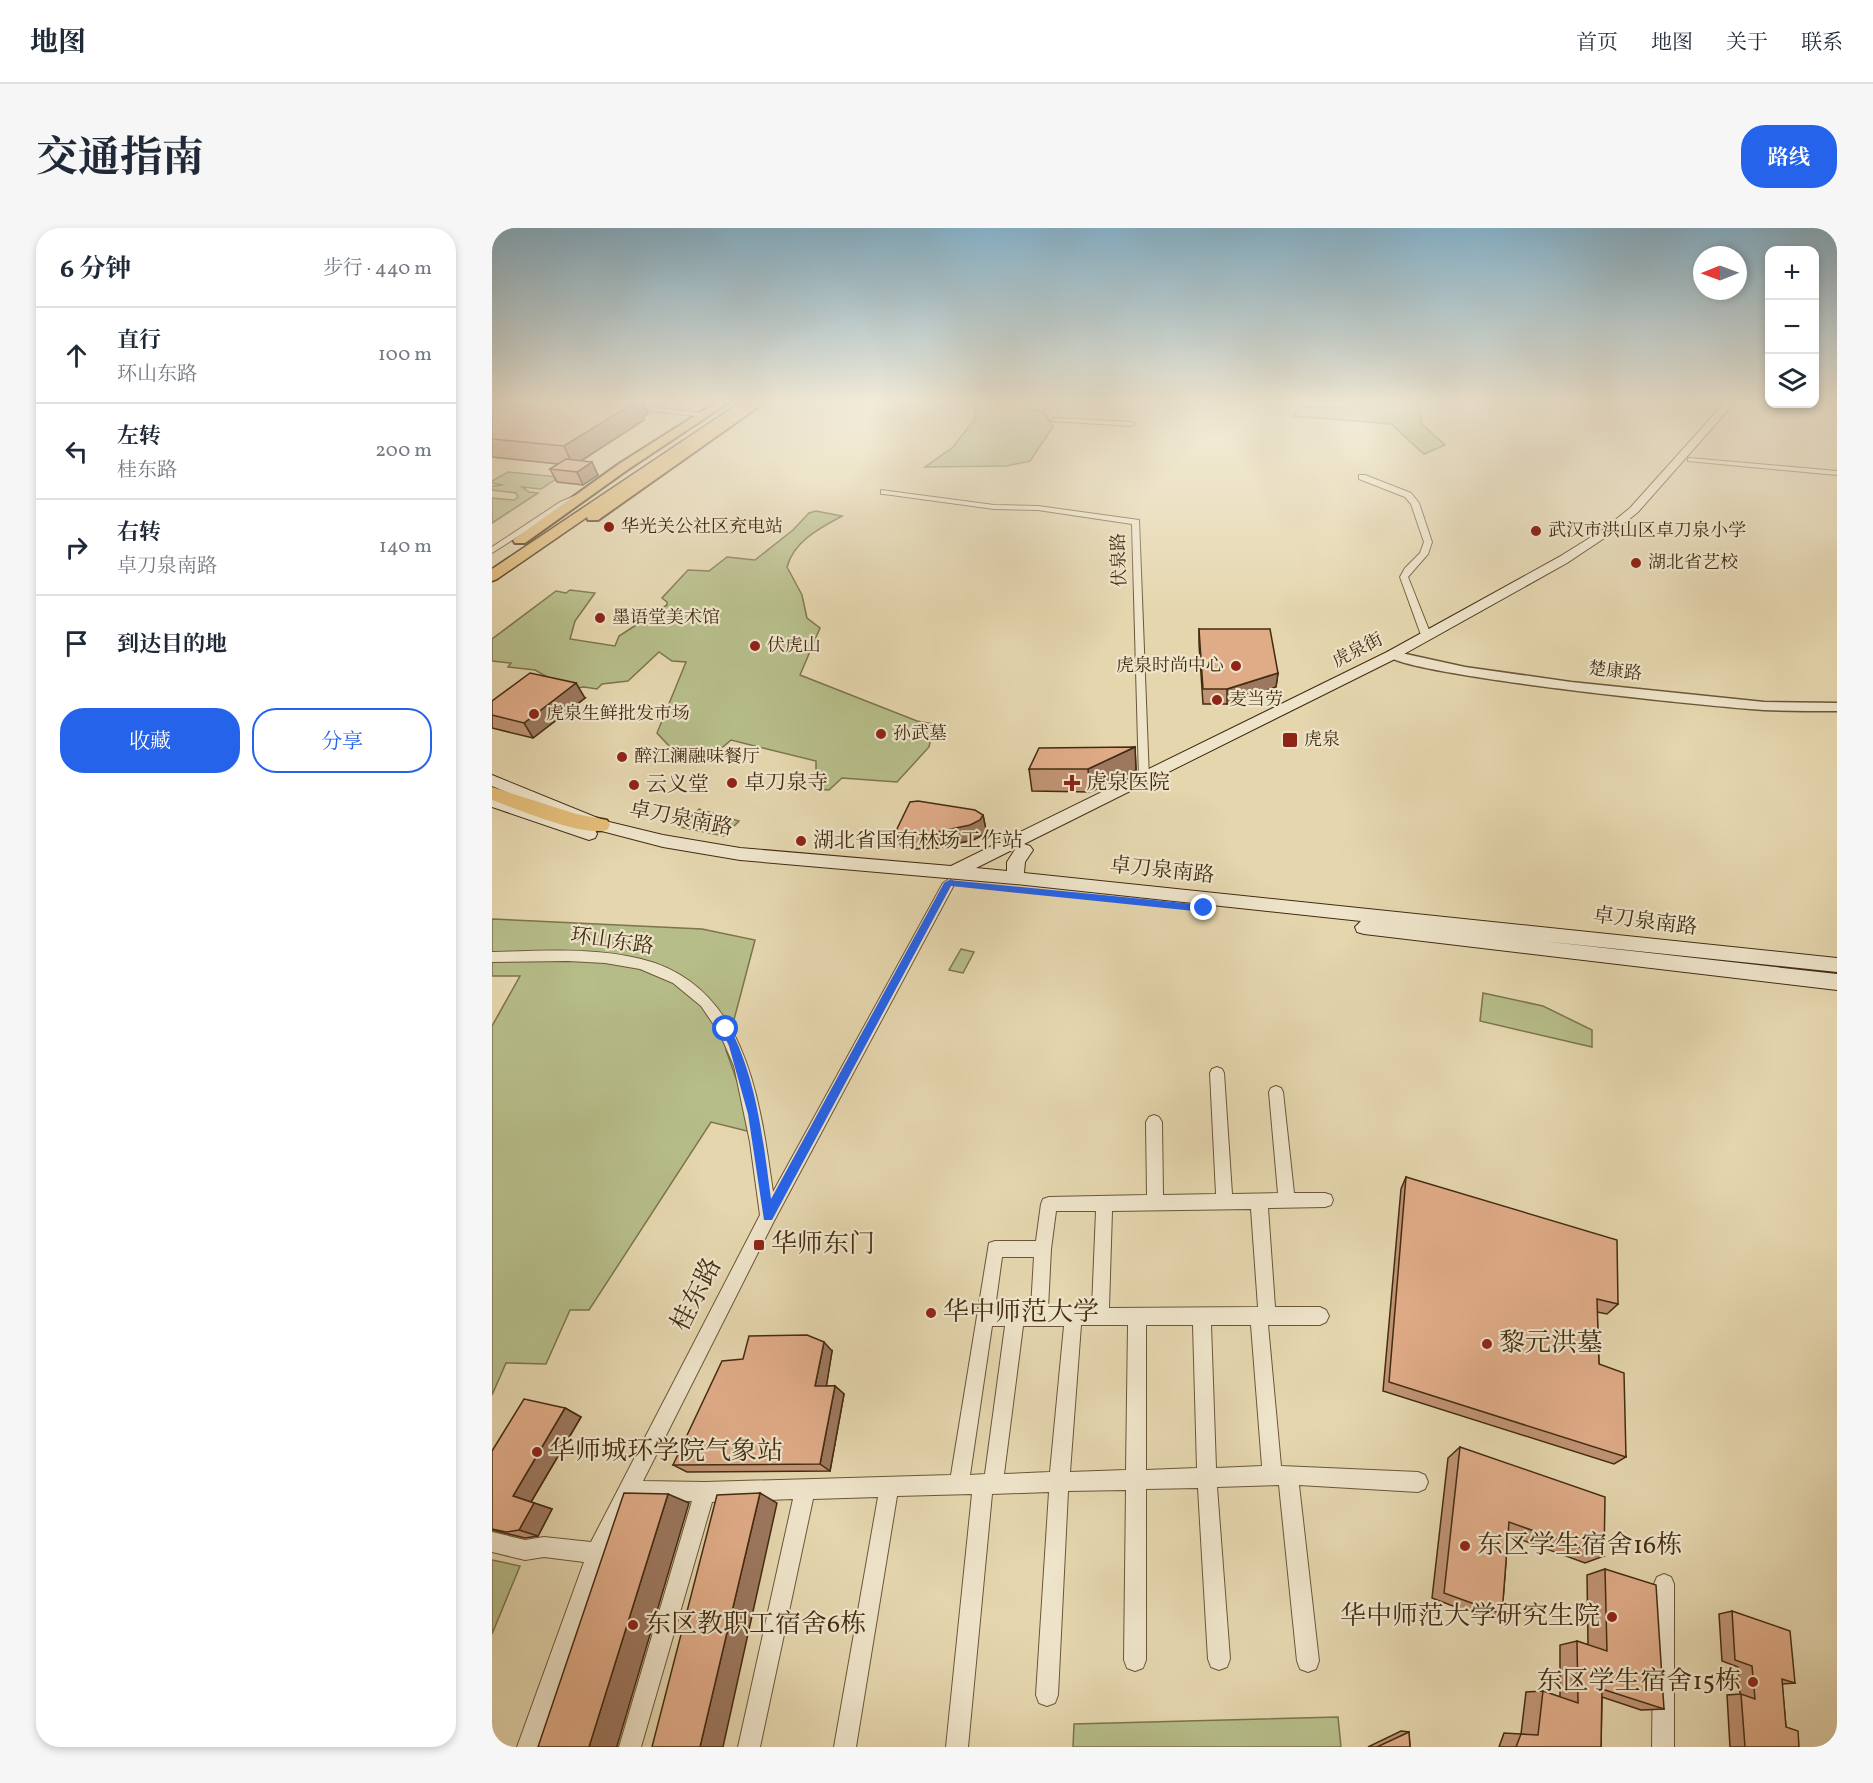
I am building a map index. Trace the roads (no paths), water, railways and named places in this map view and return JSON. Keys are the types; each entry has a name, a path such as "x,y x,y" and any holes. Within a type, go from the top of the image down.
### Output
{"highway":[{"path":"494,560 520,540 621,484 640,471"},
{"path":"494,560 641,471"},
{"path":"492,586 591,514 621,484"},
{"path":"492,576 591,514"},
{"path":"492,793 573,820 600,825"}],"main road":[{"path":"520,540 620,471"},
{"path":"591,514 656,471"},
{"name":"虎泉街","path":"958,876 1144,778 1398,657 1426,635 1502,595 1608,531 1634,510 1669,471"},
{"name":"虎泉街","path":"958,876 1024,850 1398,657 1574,563 1645,513 1681,471"},
{"name":"卓刀泉南路","path":"492,780 600,825 663,841 740,854 958,876 1204,908 1837,982"},
{"name":"卓刀泉南路","path":"492,801 615,842 688,859 760,869 1015,878 1837,965"},
{"path":"1015,878 1016,862 1024,850"}],"street":[{"path":"1813,471 1837,473"},
{"path":"1362,477 1408,495 1419,513 1428,542 1424,554 1407,570 1404,577 1426,635"},
{"name":"伏泉路","path":"884,492 994,507 1038,508 1136,522 1144,778"},
{"path":"494,560 563,504 584,495"},
{"name":"楚康路","path":"1398,657 1465,671 1571,686 1771,706 1837,707"},
{"name":"桂东路","path":"528,1747 598,1553 628,1490 768,1216 958,876"},
{"name":"环山东路","path":"492,957 575,956 641,964 667,972 710,1005 734,1046 753,1114 768,1216"},
{"path":"1217,1073 1224,1201"},
{"path":"1276,1092 1287,1200"},
{"path":"1154,1122 1155,1202"},
{"path":"1039,1318 1043,1249 1049,1204 1325,1200"},
{"path":"1259,1201 1263,1317 1280,1476 1308,1661"},
{"path":"1100,1318 1104,1203"},
{"path":"959,1486 995,1250 1043,1249"},
{"path":"985,1317 1320,1316"},
{"path":"1202,1317 1208,1478 1219,1659"},
{"path":"957,1747 988,1485 1015,1318"},
{"path":"1047,1695 1059,1483 1073,1318"},
{"path":"1135,1660 1137,1318"},
{"path":"628,1490 705,1492 805,1490 1280,1476 1418,1482"},
{"path":"845,1747 889,1488"},
{"path":"749,1747 805,1490"},
{"path":"630,1747 705,1492"},
{"path":"492,1542 525,1550 544,1547 598,1553"},
{"path":"1663,1747 1664,1584"}],"place":[{"name":"华光关公社区充电站","path":"609,527"},
{"name":"武汉市洪山区卓刀泉小学","path":"1536,531"},
{"name":"湖北省艺校","path":"1636,563"},
{"name":"墨语堂美术馆","path":"600,618"},
{"name":"伏虎山","path":"755,646"},
{"name":"虎泉时尚中心","path":"1236,666"},
{"name":"麦当劳","path":"1217,700"},
{"name":"虎泉生鲜批发市场","path":"534,714"},
{"name":"孙武墓","path":"881,734"},
{"name":"虎泉","path":"1290,740"},
{"name":"醉江澜融味餐厅","path":"622,757"},
{"name":"卓刀泉寺","path":"732,783"},
{"name":"虎泉医院","path":"1072,783"},
{"name":"云义堂","path":"634,785"},
{"name":"湖北省国有林场工作站","path":"801,841"},
{"name":"华师东门","path":"759,1245"},
{"name":"华中师范大学","path":"931,1313"},
{"name":"黎元洪墓","path":"1487,1344"},
{"name":"华师城环学院气象站","path":"537,1452"},
{"name":"东区学生宿舍16栋","path":"1465,1546"},
{"name":"华中师范大学研究生院","path":"1612,1617"},
{"name":"东区教职工宿舍6栋","path":"633,1625"},
{"name":"东区学生宿舍15栋","path":"1753,1682"}]}
